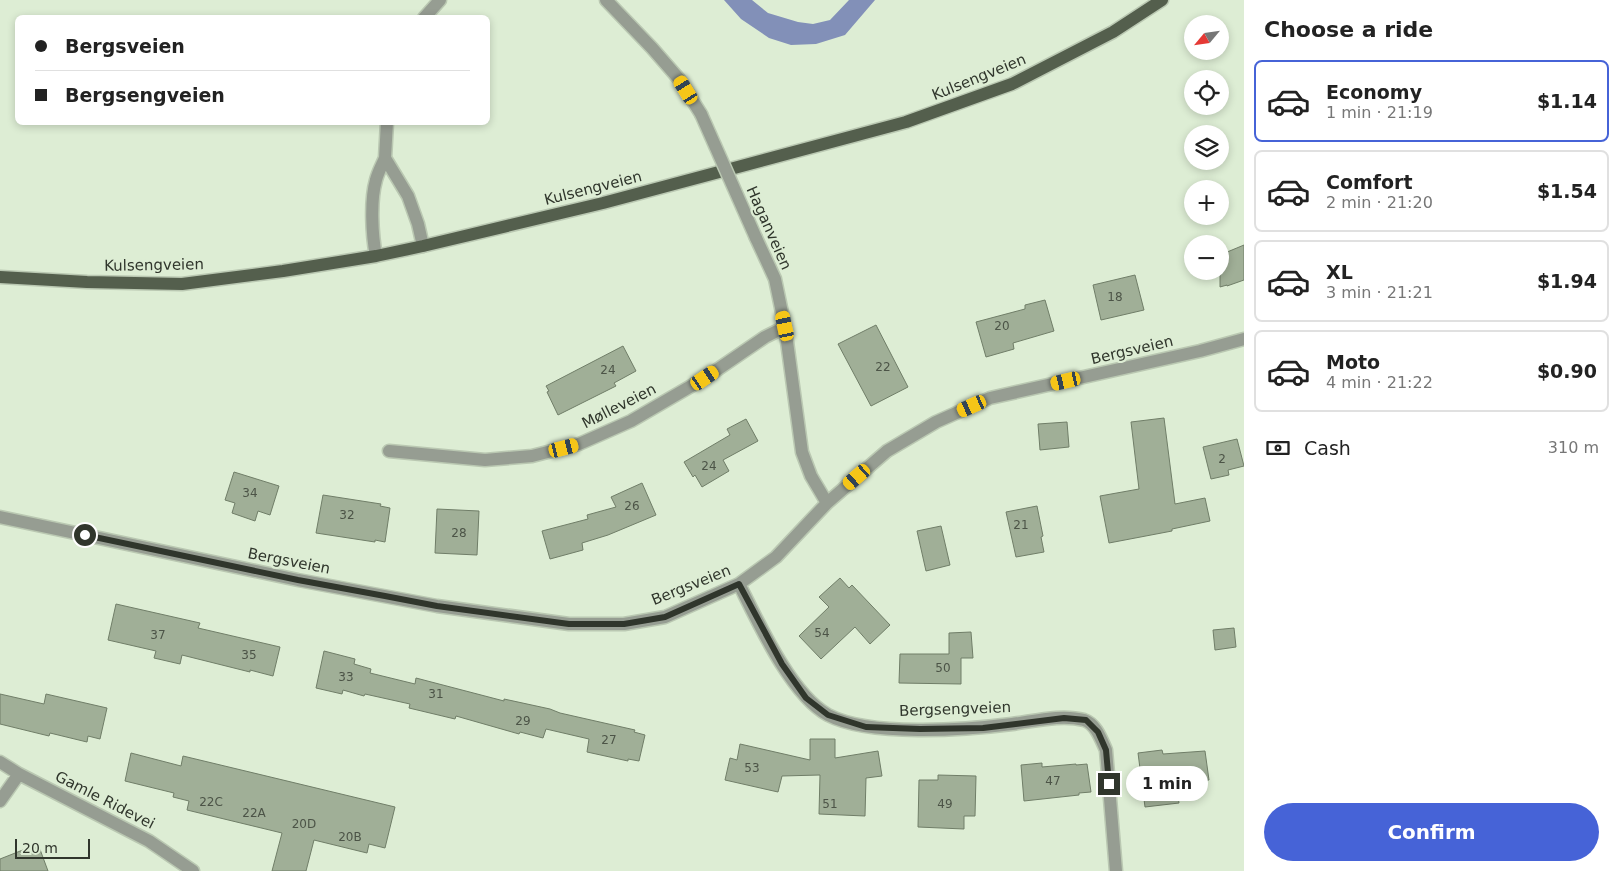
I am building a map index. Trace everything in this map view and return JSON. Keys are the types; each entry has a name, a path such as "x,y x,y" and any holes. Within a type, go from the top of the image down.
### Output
{"main road":[{"name":"Kulsengveien","path":"0,277 87,282 182,284 376,256 613,201 906,122 1012,84 1113,32 1162,0"}],"street":[{"path":"427,15 440,0"},
{"name":"Haganveien","path":"606,0 652,48 678,79 701,114 775,279 785,326 802,452 811,476 827,503"},
{"path":"376,256 372,239 372,219 376,181 385,158 387,125"},
{"path":"385,158 408,196 418,224 422,246"},
{"name":"Mølleveien","path":"390,451 485,460 532,456 579,444 631,420 705,378 765,337 785,326"},
{"name":"Bergsveien","path":"0,517 307,582 437,606 569,624 624,624 665,617 739,584 776,557 827,503 887,451 936,422 990,398 1200,351 1244,339"},
{"name":"Bergsengveien","path":"739,584 782,664 806,698 828,715 866,727 920,729 983,728 1064,718 1086,720 1098,732 1106,750 1116,871"},
{"name":"Gamle Ridevei","path":"0,762 19,774 149,841 193,871"},
{"path":"0,801 19,774"}],"water":[{"path":"724,0 752,0 768,13 798,22 813,24 830,20 849,0 875,0 845,35 816,44 791,45 769,38 741,19"}],"building":[{"path":"1244,245 1244,280 1220,287 1220,280 1229,280 1229,251"},
{"path":"1135,275 1144,310 1101,320 1093,285"},
{"path":"1045,300 1054,331 1013,343 1014,349 986,357 976,322 1025,309 1025,305"},
{"path":"876,325 908,387 871,406 838,344"},
{"path":"623,346 636,371 614,383 616,386 558,415 546,386"},
{"path":"1164,418 1175,504 1205,498 1210,521 1172,529 1172,531 1109,543 1100,496 1139,489 1131,422"},
{"path":"746,419 758,441 723,460 729,471 702,487 684,462 730,435 727,429"},
{"path":"1067,422 1069,447 1040,450 1038,424"},
{"path":"1237,439 1244,466 1228,470 1229,475 1211,479 1203,447"},
{"path":"234,472 279,486 270,515 258,511 255,521 232,513 235,503 225,500"},
{"path":"642,483 656,515 608,535 582,543 583,550 550,559 542,531 588,519 587,515 616,507 611,497"},
{"path":"323,495 381,504 380,506 390,508 385,542 316,533"},
{"path":"1037,506 1044,552 1016,557 1006,512"},
{"path":"437,509 479,511 477,555 435,553"},
{"path":"941,526 950,565 926,571 917,531"},
{"path":"840,578 849,588 852,585 890,625 870,644 855,627 821,659 799,636 829,607 819,597"},
{"path":"116,604 200,623 198,628 280,647 273,676 182,655 180,664 154,658 156,651 108,640"},
{"path":"1234,628 1236,647 1215,650 1213,630"},
{"path":"971,632 973,658 961,658 961,684 899,683 900,654 949,654 949,633"},
{"path":"324,651 355,659 354,664 371,669 370,673 415,684 416,678 504,701 504,699 550,709 635,730 634,732 645,735 639,761 628,759 628,761 587,752 589,739 546,729 543,738 520,732 519,734 456,716 455,719 409,708 410,704 365,694 364,696 343,690 342,694 316,688"},
{"path":"0,694 44,704 46,694 107,708 100,739 88,736 87,742 50,733 49,736 0,724"},
{"path":"810,739 835,739 835,758 878,751 882,776 866,778 865,816 819,814 820,775 782,776 778,792 725,780 730,758 737,760 740,744 810,760"},
{"path":"1162,750 1163,754 1205,751 1209,780 1176,784 1179,803 1145,807 1138,753"},
{"path":"131,753 181,766 183,756 395,807 385,848 369,844 367,853 314,840 306,871 272,871 282,833 187,810 189,801 173,797 174,793 125,781"},
{"path":"1042,763 1042,767 1087,764 1091,792 1024,801 1021,765"},
{"path":"938,775 976,776 975,816 964,816 964,829 918,827 919,780 938,780"},
{"path":"38,844 48,871 0,871 0,859"}],"route":[{"path":"85,535 298,580 437,606 569,624 624,624 665,617 739,584 782,664 806,698 828,715 866,727 920,729 983,728 1064,718 1086,720 1098,732 1106,750 1109,784"}]}
